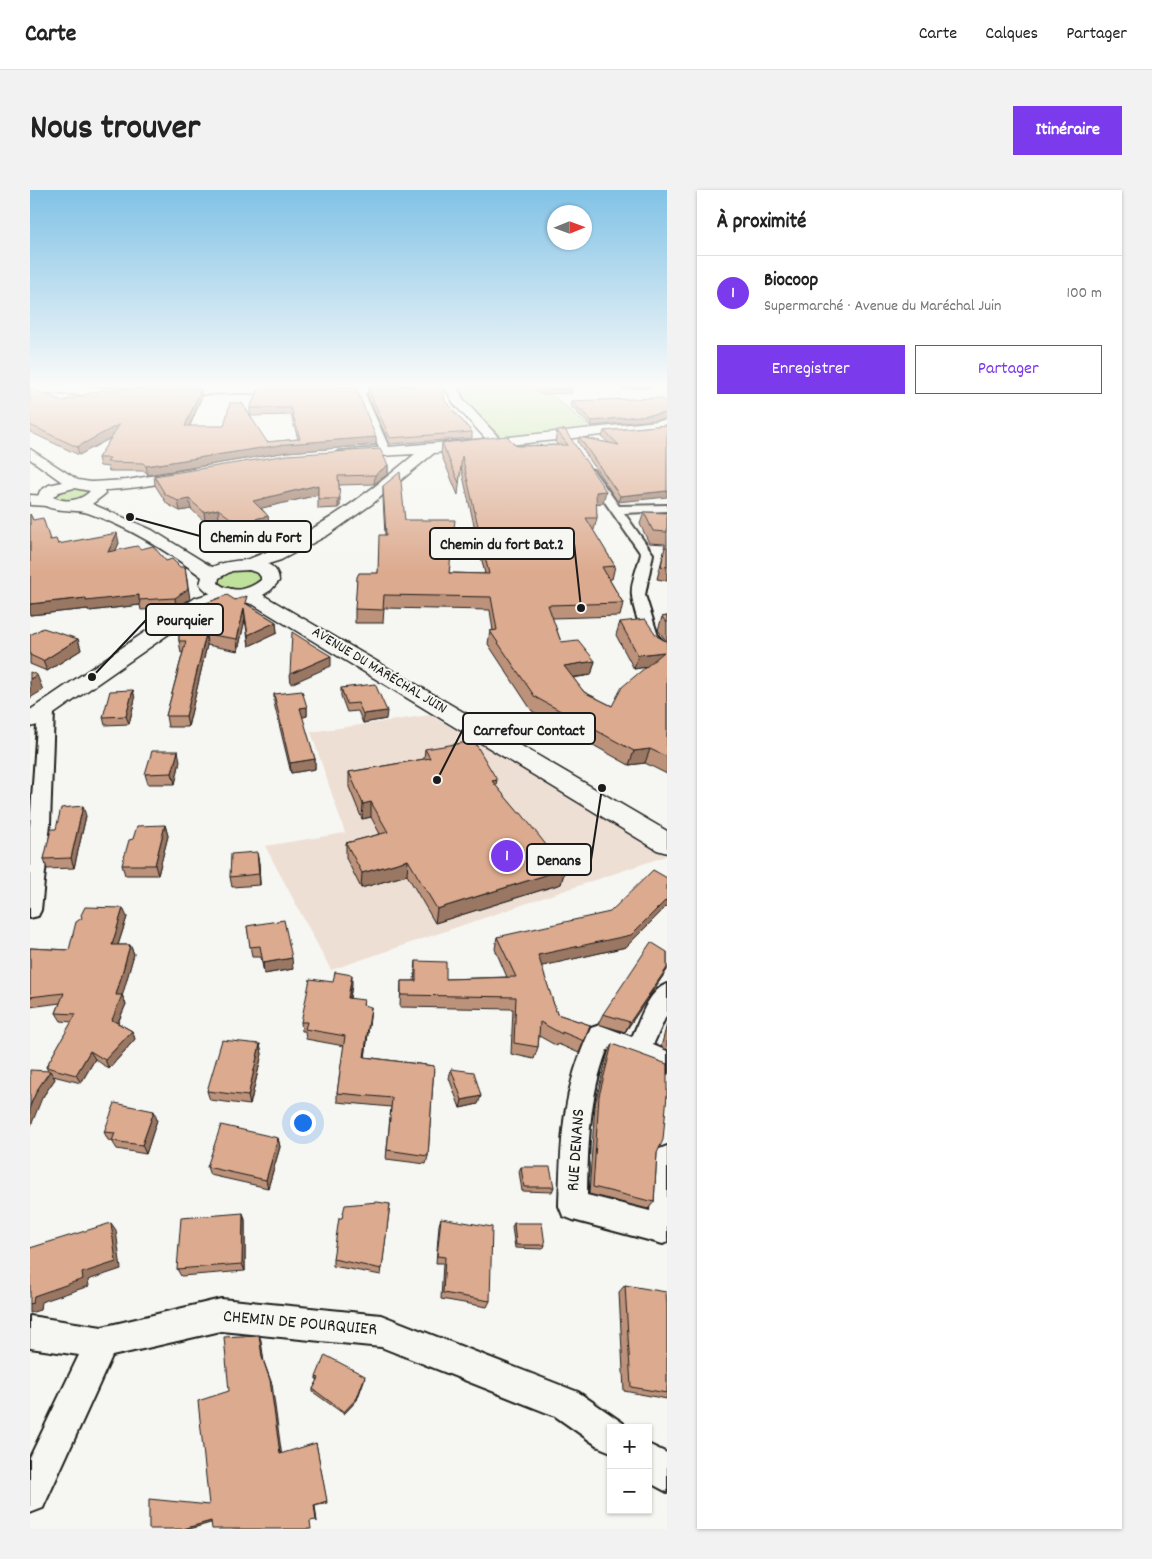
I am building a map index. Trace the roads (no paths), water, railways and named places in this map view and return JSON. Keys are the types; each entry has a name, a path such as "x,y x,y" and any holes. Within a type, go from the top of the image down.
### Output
{"street":[{"path":"384,447 386,452"},
{"path":"332,455 451,447"},
{"path":"99,490 102,503 228,566 249,565 282,554 350,514 430,450"},
{"path":"30,453 74,484 99,490"},
{"path":"30,462 42,469 53,482 50,494"},
{"path":"584,462 647,554 638,595 651,637 667,653"},
{"path":"50,494 59,505 76,504 99,490 206,470"},
{"path":"30,500 74,484"},
{"path":"30,495 50,494"},
{"name":"AVENUE DU MARÉCHAL JUIN","path":"76,504 103,514 155,540 220,590 261,601 667,843"},
{"path":"617,510 667,508"},
{"path":"30,910 40,824 38,715 220,590 267,579 282,554"},
{"path":"647,554 660,554"},
{"path":"249,565 267,579"},
{"path":"220,590 228,566"},
{"name":"AVENUE DU MARÉCHAL JUIN","path":"267,579 276,596 302,613 667,825"},
{"path":"638,1051 660,1004 667,994"},
{"name":"RUE DENANS","path":"667,1062 600,1036 585,1074 575,1131 573,1206 663,1229 667,1160"},
{"name":"CHEMIN DE POURQUIER","path":"30,1332 102,1343 221,1315 381,1330 566,1404 607,1432"},
{"path":"30,1495 102,1343"},
{"path":"652,1464 667,1474"}],"place":[{"name":"Chemin du Fort","path":"130,517"},
{"name":"Chemin du fort Bat.2","path":"581,608"},
{"name":"Pourquier","path":"92,677"},
{"name":"Carrefour Contact","path":"437,780"},
{"name":"Denans","path":"602,788"},
{"name":"Biocoop","path":"507,856"}]}
